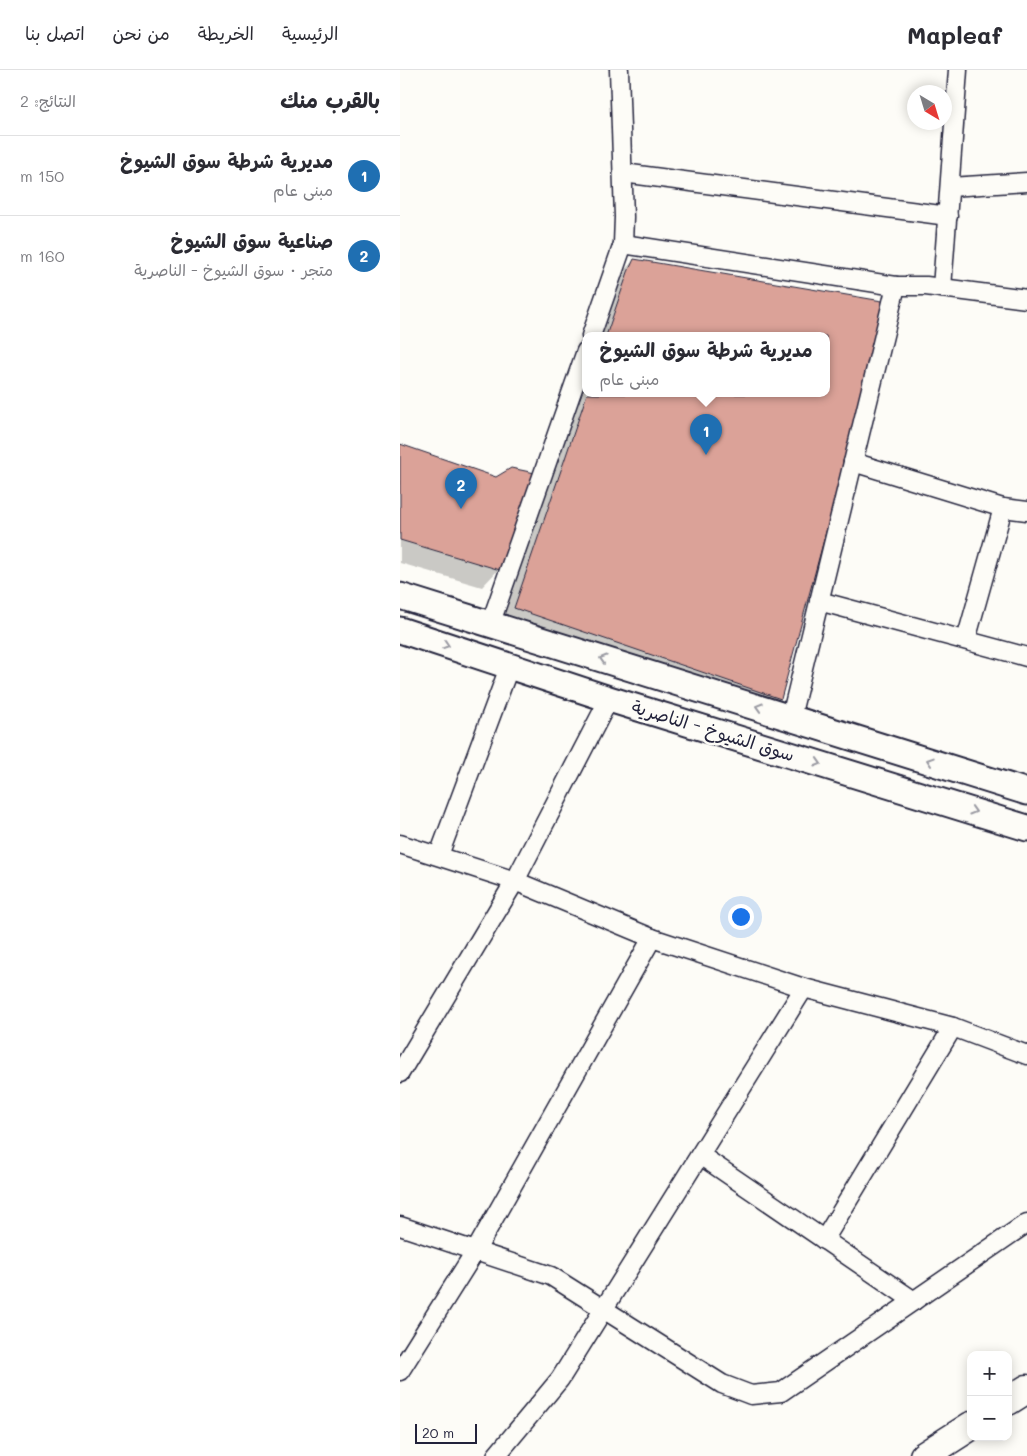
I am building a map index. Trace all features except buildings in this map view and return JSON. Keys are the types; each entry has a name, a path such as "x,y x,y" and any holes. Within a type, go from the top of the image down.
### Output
{"main road":[{"name":"سوق الشيوخ - الناصرية","path":"400,596 1027,792"},
{"name":"سوق الشيوخ - الناصرية","path":"400,630 609,698 1027,828"},
{"path":"1012,1398 1027,1389"},
{"path":"924,1456 967,1429"}],"street":[{"path":"592,332 623,244 623,173 619,70"},
{"path":"942,288 958,70"},
{"path":"623,173 948,216"},
{"path":"950,187 1027,182"},
{"path":"623,244 896,286 926,286 1027,299"},
{"path":"790,717 896,286"},
{"path":"490,625 582,362"},
{"path":"853,462 1003,508 1027,511"},
{"path":"966,640 1003,508"},
{"path":"819,601 1027,656"},
{"path":"439,856 510,665"},
{"path":"402,1067 516,881 609,698"},
{"path":"400,844 516,881 652,938 804,988 953,1026 1027,1055"},
{"path":"400,1371 476,1250 652,938"},
{"path":"496,1456 560,1379 804,988"},
{"path":"824,1240 953,1026"},
{"path":"700,1155 914,1301"},
{"path":"400,1226 551,1276 722,1384 751,1395 781,1392 1027,1223"}],"place":[{"name":"مديرية شرطة سوق الشيوخ","path":"706,455"},
{"name":"صناعية سوق الشيوخ","path":"461,509"}]}
